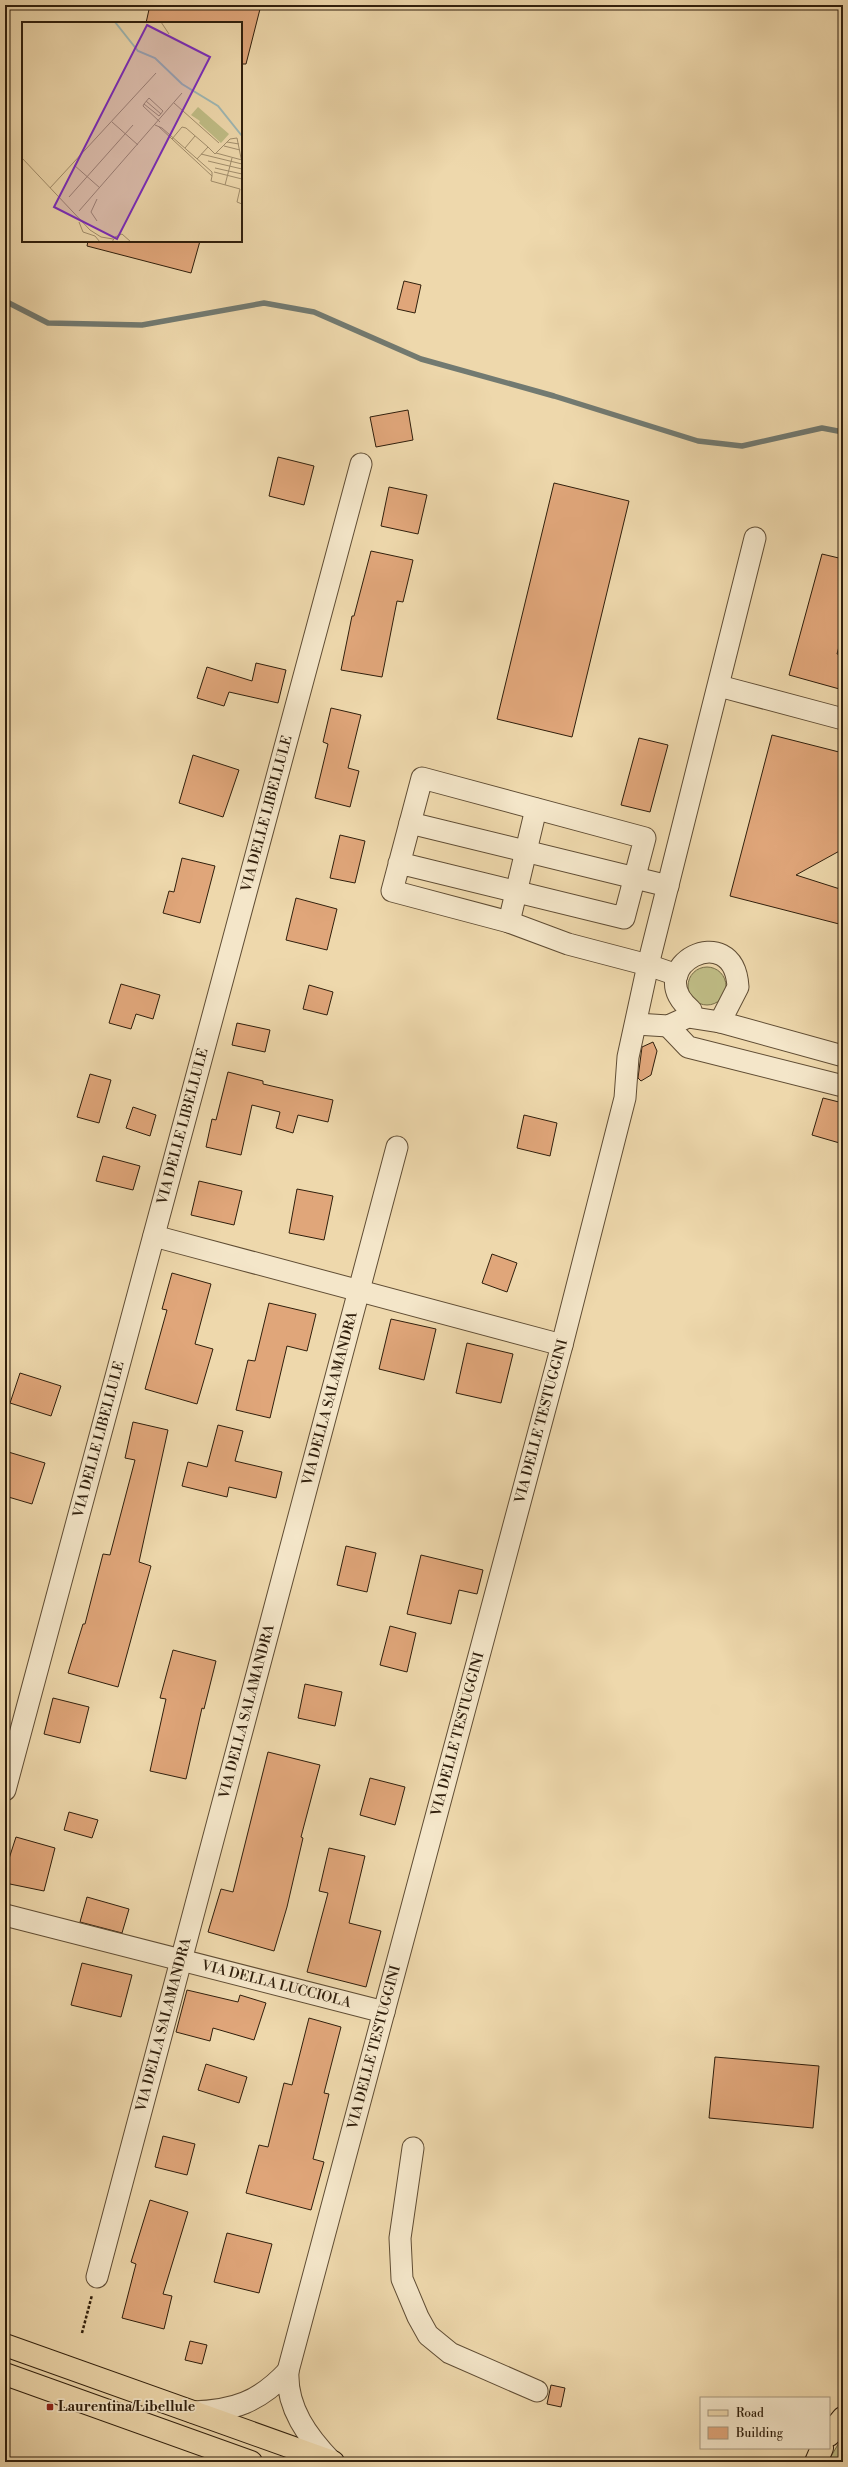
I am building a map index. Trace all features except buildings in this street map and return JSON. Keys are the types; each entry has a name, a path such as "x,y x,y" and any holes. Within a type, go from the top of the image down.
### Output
{"main road":[{"path":"5,2345 333,2462"},
{"path":"5,2374 251,2462"},
{"path":"830,2434 843,2418"},
{"path":"816,2462 822,2449"}],"street":[{"name":"VIA DELLE LIBELLULE","path":"5,1790 361,464"},
{"name":"VIA DELLE TESTUGGINI","path":"288,2371 562,1345 625,1098 628,1057 648,965 755,538"},
{"path":"719,686 843,719"},
{"path":"399,863 624,918 645,838 422,778 399,863 392,891 509,922 568,944 648,965 677,975"},
{"path":"509,922 524,851 536,809"},
{"path":"410,822 668,886"},
{"path":"688,1017 691,1010 678,995 677,975 688,959 697,954 707,952 718,953 727,958 734,966 738,987 720,1022"},
{"path":"636,1024 668,1026 688,1017 720,1022 843,1056"},
{"path":"668,1026 688,1047 843,1086"},
{"name":"VIA DELLA SALAMANDRA","path":"97,2277 397,1147"},
{"path":"154,1236 562,1345"},
{"name":"VIA DELLA LUCCIOLA","path":"5,1915 181,1962 384,2012"},
{"path":"413,2148 400,2238 402,2279 418,2317 428,2335 450,2353 537,2391"},
{"path":"190,2412 219,2410 251,2401 270,2390 288,2371"},
{"path":"288,2371 290,2393 301,2423 312,2440 333,2462"}],"path":[{"path":"82,2333 97,2277"}],"shaded area":[{"path":"703,967 711,967 721,972 725,979 725,993 721,1000 711,1005 703,1005 693,1000 691,997 688,990 688,982 693,972 696,970"},
{"path":"843,2436 843,2462 829,2462 830,2458"}],"waterway":[{"path":"5,301 48,323 142,325 264,303 314,312 421,359 554,396 698,441 742,446 822,428 843,432"}],"place":[{"name":"Laurentina/Libellule","path":"50,2407"}]}
